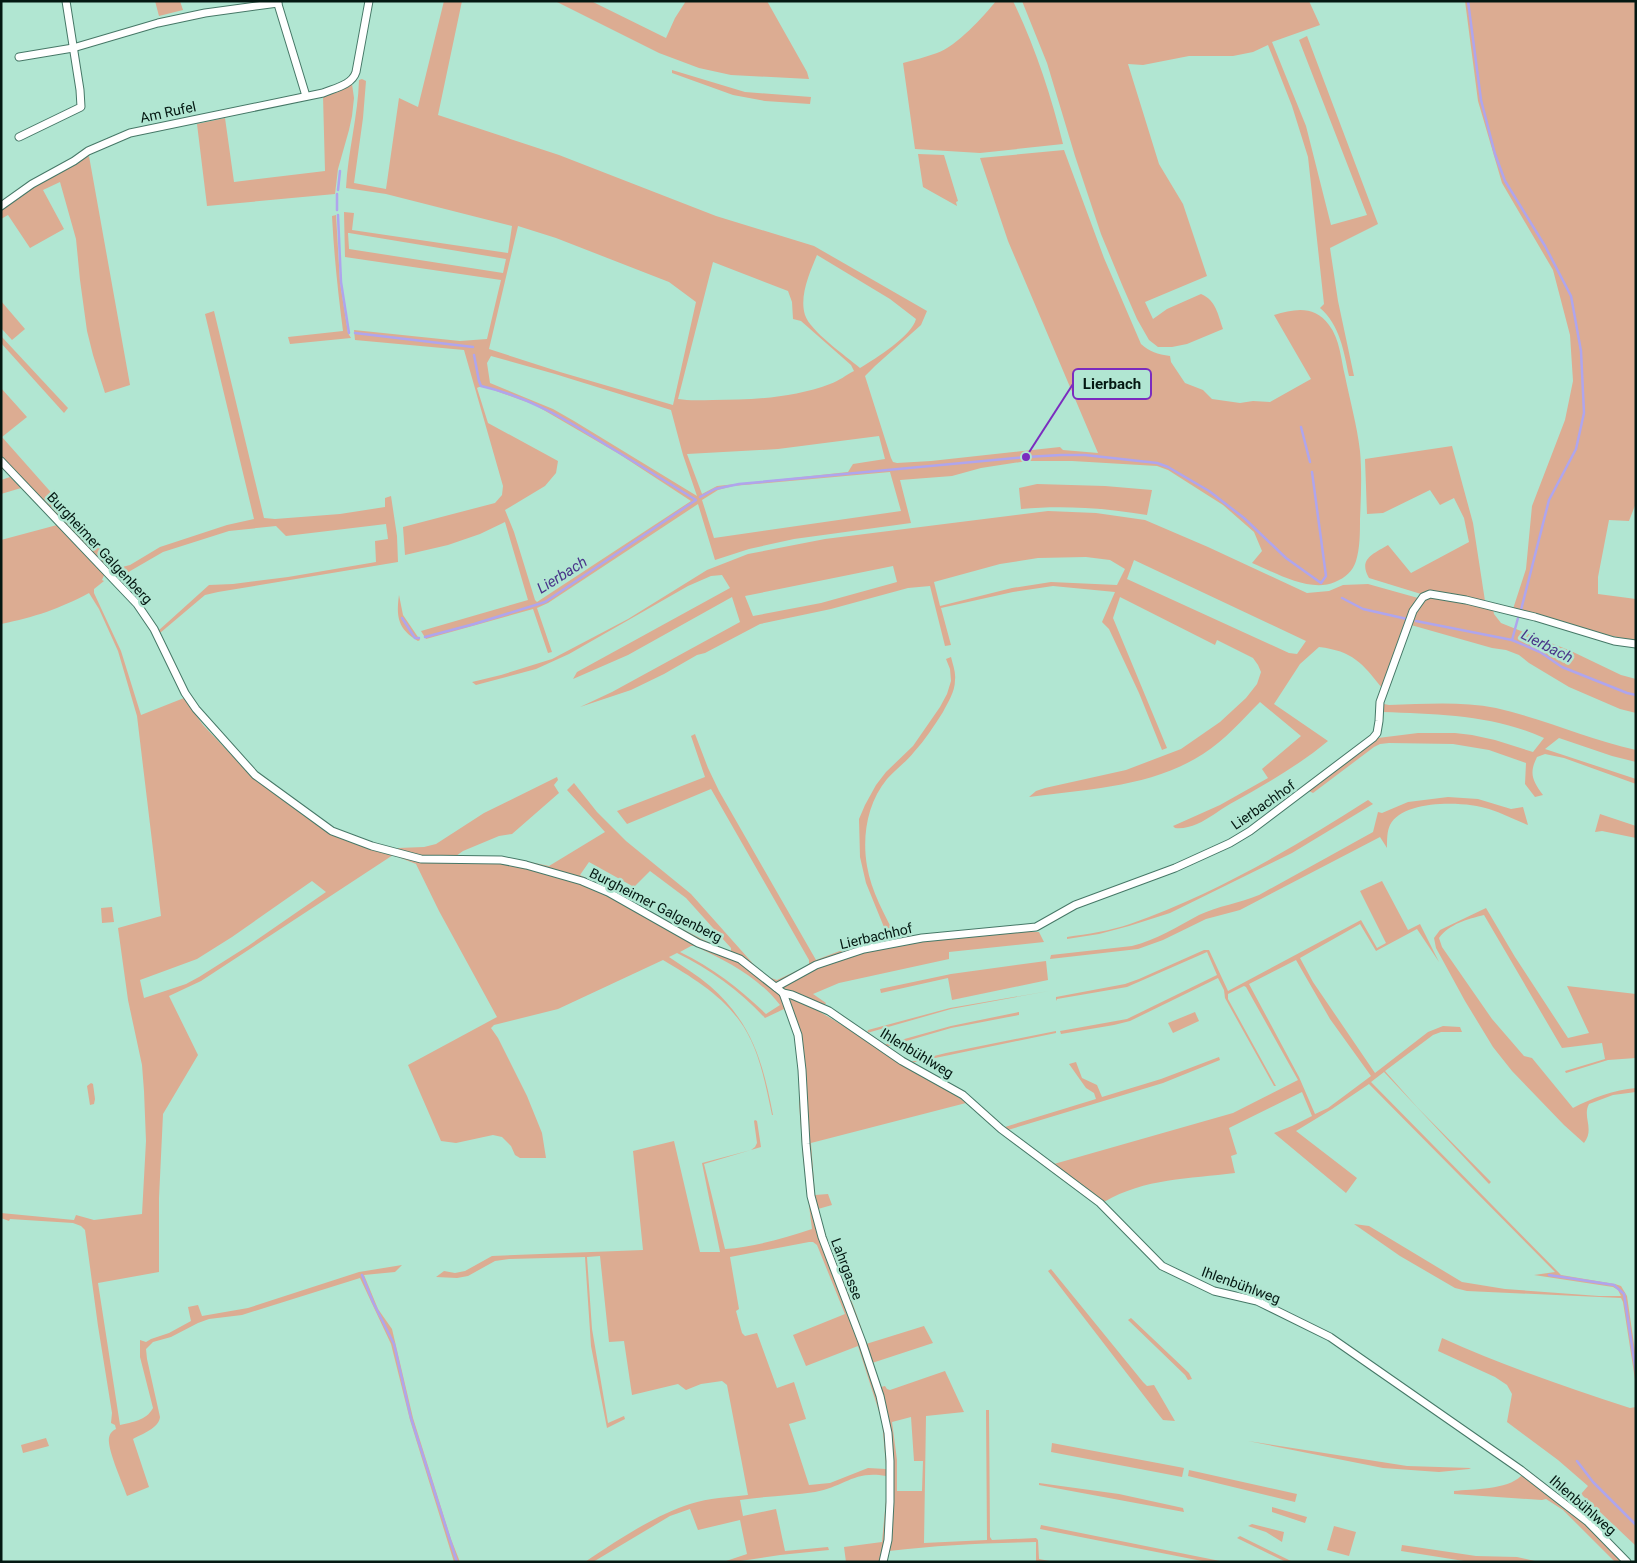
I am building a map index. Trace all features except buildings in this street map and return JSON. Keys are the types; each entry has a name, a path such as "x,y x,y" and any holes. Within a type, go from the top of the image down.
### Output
{"street":[{"path":"19,137 81,107 66,1"},
{"name":"Am Rufel","path":"1,206 32,184 74,161 88,151 130,133 323,93 350,82 356,72 369,1"},
{"path":"19,57 73,48 158,22 278,2 306,96"},
{"name":"Burgheimer Galgenberg","path":"1,461 137,604 154,629 185,693 226,744 255,775 332,831 372,846 421,859 502,860 582,881 608,892 698,943 740,959 776,987"},
{"name":"Lierbachhof","path":"776,987 816,965 864,949 922,938 1036,927 1075,905 1175,868 1230,843 1250,831 1373,738 1377,733 1380,702 1413,611 1423,597 1430,594 1484,604 1614,641 1636,644"},
{"name":"Lahrgasse","path":"776,987 783,993 798,1035 811,1196 822,1237 877,1387 888,1433 890,1502 888,1540 884,1562"},
{"name":"Ihlenbühlweg","path":"783,993 828,1011 902,1061 963,1095 1001,1129 1100,1203 1162,1266 1214,1291 1257,1301 1330,1337 1521,1470 1588,1522 1627,1562"},
{"path":"788,1006 798,998"}],"shaded area":[{"path":"155,1 180,1 183,10 159,16"},
{"path":"444,1 462,1 438,115 559,155 716,216 814,246 927,311 921,325 865,376 891,458 893,462 897,463 1060,447 1063,450 1098,453 1008,241 980,158 1064,150 1104,258 1141,344 1154,352 1170,356 1171,362 1185,383 1203,390 1212,399 1240,403 1253,401 1270,402 1311,379 1274,315 1297,310 1311,311 1329,325 1336,337 1340,350 1360,451 1360,535 1355,565 1348,574 1335,582 1315,585 1293,580 1252,563 1262,551 1254,532 1223,505 1168,470 1157,466 1072,461 1027,461 981,468 952,476 900,480 911,523 794,539 749,549 715,560 698,504 548,603 537,608 552,652 548,653 533,609 426,639 421,631 528,600 505,522 480,534 448,545 405,555 403,527 495,503 502,495 503,486 464,350 355,340 354,330 460,341 487,339 501,280 345,257 344,212 354,213 352,230 508,253 512,226 386,194 346,188 359,80 366,81 354,183 386,189 399,98 418,107","holes":["518,226 556,238 669,282 696,302 673,405 489,349","348,233 506,259 503,273 349,249","817,255 890,299 916,319 913,326 900,340 860,368 821,336 805,315 804,292","713,262 788,291 792,302 793,319 801,321 851,365 854,371 830,384 787,395 743,399 678,399","491,356 671,410 683,455 697,496 553,409 490,383 487,363","479,387 485,387 535,405 619,454 691,501 537,602 505,510 545,486 556,473 558,461 488,423 477,388","879,436 885,459 853,464 848,472 717,486 702,494 687,454 778,449","890,472 901,511 714,538 702,500 718,490 733,486"]},
{"path":"555,1 591,1 666,38 675,18 686,1 767,1 807,72 809,79 731,75 699,68 659,53"},
{"path":"996,1 1013,1 1042,71 1063,144 980,153 915,149 903,63 937,53 953,44 977,23"},
{"path":"1022,1 1309,1 1320,25 1272,42 1306,126 1331,225 1367,215 1299,40 1307,36 1378,224 1330,248 1338,301 1354,376 1349,376 1337,331 1320,308 1324,304 1308,157 1292,106 1268,45 1253,52 1233,56 1189,56 1143,65 1128,64 1159,164 1183,204 1207,276 1145,302 1153,319 1167,309 1201,294 1213,304 1223,329 1187,344 1158,347 1149,340 1137,319 1101,234 1047,63"},
{"path":"1465,1 1636,1 1636,503 1629,521 1609,520 1598,577 1598,594 1636,599 1636,641 1598,633 1513,609 1526,569 1532,506 1565,420 1573,381 1570,335 1553,270 1502,183 1478,101"},
{"path":"672,70 745,92 811,97 810,104 765,101 733,95 672,73"},
{"path":"352,84 354,98 352,116 338,169 335,194 207,206 197,124 225,118 234,182 325,171 323,96"},
{"path":"918,154 944,155 958,201 956,202 957,206 923,187"},
{"path":"89,156 130,385 105,393 87,331 76,239 60,182 43,190 64,229 30,248 8,215 1,219 1,209 33,187"},
{"path":"336,215 340,282 348,333 351,338 290,344 288,337 343,331 336,274 332,216"},
{"path":"1,301 25,329 12,340 1,328"},
{"path":"214,311 264,518 275,519 340,514 385,507 385,498 391,496 397,536 398,562 205,595 160,633 158,631 209,585 288,577 376,562 375,541 388,539 386,524 286,536 276,526 229,531 163,552 125,574 115,575 1,457 1,388 27,417 2,437 118,568 130,565 160,547 227,525 254,519 205,314"},
{"path":"1,336 68,408 64,413 1,343"},
{"path":"1452,446 1473,523 1485,601 1437,591 1428,591 1421,594 1369,578 1366,571 1366,562 1372,554 1388,545 1411,573 1469,542 1464,518 1454,498 1440,505 1430,490 1383,513 1367,514 1365,459"},
{"path":"10,477 21,488 1,494 1,480"},
{"path":"1037,484 1105,486 1152,490 1147,515 1084,508 1052,507 1021,509 1019,488"},
{"path":"1048,511 1096,513 1145,520 1307,593 1329,591 1343,585 1368,584 1418,598 1382,688 1362,665 1349,655 1319,647 1300,664 1274,704 1328,741 1293,767 1226,806 1206,820 1192,826 1180,828 1173,826 1220,805 1268,778 1262,769 1301,736 1260,702 1233,730 1203,754 1163,774 1097,789 1029,797 1036,791 1045,788 1126,770 1181,749 1220,722 1246,698 1257,684 1261,672 1253,658 1217,640 1215,645 1120,597 1113,618 1167,748 1162,750 1139,693 1109,629 1102,622 1115,592 1053,586 1013,592 941,608 951,645 945,646 930,586 908,588 831,609 760,624 631,690 580,707 612,692 740,622 732,597 628,655 573,679 577,672 730,588 722,575 711,576 688,586 569,654 536,669 476,685 472,682 552,659 628,619 707,570 748,554 825,539","holes":["1086,557 1110,560 1125,569 1117,585 1051,582 1012,588 940,606 934,582 1000,564 1038,558","1134,560 1306,641 1297,654 1289,653 1127,579","893,566 897,582 821,603 753,616 745,596"]},
{"path":"57,525 105,573 102,580 104,581 94,589 94,593 121,651 141,715 184,698 203,725 244,768 291,806 331,834 398,850 398,848 424,847 436,844 484,813 557,777 558,780 554,785 559,793 512,834 499,836 463,851 456,856 505,857 549,866 605,832 567,790 574,783 597,812 626,841 691,894 756,967 768,977 777,980 809,965 809,960 711,789 627,824 617,811 705,777 691,736 695,734 719,791 816,960 845,949 888,937 866,883 860,857 859,819 876,785 886,772 913,746 940,707 951,681 950,669 946,659 951,657 955,672 955,684 953,693 943,712 922,743 880,788 871,809 865,844 867,866 872,885 896,937 1025,926 1026,932 1039,932 1044,942 949,952 949,959 839,983 813,994 826,1003 820,1012 966,1103 811,1143 815,1195 828,1194 832,1205 818,1209 866,1344 924,1326 933,1343 872,1363 881,1387 885,1386 890,1390 945,1371 964,1412 926,1416 924,1543 987,1540 986,1410 989,1410 990,1537 992,1540 1036,1538 1038,1540 1039,1559 1055,1562 1036,1562 1036,1542 907,1549 889,1551 887,1562 846,1562 844,1547 882,1542 887,1489 886,1476 865,1475 815,1492 740,1500 743,1516 776,1509 785,1551 828,1547 829,1550 723,1562 747,1554 740,1520 698,1530 690,1509 670,1516 593,1562 585,1562 636,1529 677,1509 704,1500 748,1495 727,1385 722,1381 701,1384 686,1390 678,1384 632,1395 624,1341 609,1342 600,1256 587,1257 592,1329 608,1423 624,1416 625,1419 607,1428 591,1346 585,1257 509,1259 495,1261 468,1276 457,1278 436,1277 444,1271 455,1273 465,1271 492,1256 643,1250 633,1151 674,1141 700,1252 720,1252 702,1163 750,1150 704,1164 725,1249 780,1239 812,1229 803,1158 799,1102 799,1067 794,1031 784,1009 765,1018 724,981 677,953 669,957 710,986 736,1014 746,1029 760,1061 773,1115 756,1053 746,1030 739,1020 714,994 663,960 558,1009 494,1025 491,1028 498,1038 527,1096 542,1133 546,1158 520,1158 515,1155 511,1146 502,1137 493,1135 456,1143 441,1141 408,1065 497,1017 439,911 416,864 393,855 201,981 169,996 198,1055 163,1114 159,1198 159,1272 98,1283 120,1425 134,1422 147,1416 153,1408 140,1357 140,1340 146,1342 169,1333 191,1321 188,1307 198,1305 202,1316 248,1308 359,1272 402,1265 395,1272 364,1275 378,1309 392,1329 413,1418 460,1562 454,1562 410,1420 391,1344 360,1278 242,1315 209,1319 171,1337 153,1342 146,1349 160,1417 157,1424 133,1439 149,1487 127,1496 109,1443 112,1431 116,1429 115,1425 111,1423 112,1413 85,1230 73,1223 10,1219 9,1221 1,1218 1,1213 74,1220 76,1215 94,1220 142,1214 146,1141 142,1065 128,1000 118,928 161,916 137,716 118,651 99,609 89,593 46,612 1,624 1,540","holes":["589,862 634,887 650,871 686,898 731,948 731,951 727,951 690,933 580,875","312,881 326,892 199,977 186,984 144,998 140,980 197,959","695,946 719,958 752,978 780,1005 766,1014 726,980 680,952","809,1242 817,1245 845,1314 793,1335 806,1366 858,1346 882,1421 886,1469 868,1468 830,1483 809,1485 789,1424 806,1419 794,1382 777,1388 757,1333 745,1336 742,1333 736,1311 739,1309 730,1257","911,1417 914,1461 923,1461 922,1491 897,1491 897,1460 892,1422"]},
{"path":"399,595 403,615 420,640 418,641 402,627 398,616"},
{"path":"1433,596 1493,609 1494,614 1501,623 1571,651 1621,675 1636,679 1636,713 1620,709 1569,687 1519,655 1411,625 1415,613 1426,598"},
{"path":"1384,704 1456,704 1496,708 1636,750 1636,762 1559,738 1545,749 1636,779 1636,784 1564,758 1545,754 1537,757 1532,772 1534,781 1543,795 1535,797 1525,784 1526,763 1489,750 1453,744 1389,743 1374,747 1313,793 1309,791 1378,738 1418,733 1455,733 1495,740 1533,752 1544,738 1525,730 1486,720 1445,715 1383,712"},
{"path":"1448,797 1478,799 1511,809 1523,807 1528,825 1479,806 1436,804 1421,806 1408,810 1397,817 1390,825 1387,848 1380,837 1240,910 1206,919 1163,940 1138,949 1050,959 1051,955 1132,946 1150,940 1206,912 1259,895 1373,832 1378,812 1382,813 1408,802"},
{"path":"1368,800 1373,804 1292,853 1170,913 1099,934 1067,939 1067,937 1130,924 1192,899 1253,869"},
{"path":"1600,814 1636,826 1636,838 1602,831 1595,832"},
{"path":"1382,881 1408,930 1420,924 1439,962 1417,929 1376,951 1360,924 1300,958 1313,982 1375,1073 1428,1032 1443,1026 1460,1027 1462,1032 1441,1032 1433,1035 1385,1071 1417,1107 1491,1182 1489,1184 1384,1072 1371,1082 1561,1275 1621,1286 1627,1296 1636,1358 1636,1386 1621,1298 1467,1291 1455,1288 1400,1256 1354,1224 1369,1226 1462,1282 1505,1289 1621,1296 1618,1290 1613,1287 1534,1275 1555,1272 1369,1084 1296,1131 1357,1178 1346,1193 1274,1133 1312,1116 1302,1092 1229,1128 1237,1154 1231,1156 1235,1173 1184,1178 1151,1184 1135,1188 1104,1202 1054,1164 1233,1113 1298,1080 1244,986 1228,994 1228,999 1276,1086 1274,1086 1225,998 1224,990 1218,978 1130,1021 1061,1034 1060,1031 1127,1019 1217,975 1207,952 1127,987 1057,999 1056,1001 1056,997 1125,984 1204,950 1209,950 1228,991 1361,920 1377,948 1386,943 1360,891","holes":["1296,960 1330,1019 1371,1076 1328,1108 1315,1114 1299,1077 1249,984"]},
{"path":"112,907 114,922 102,923 101,908"},
{"path":"1486,908 1515,957 1568,1038 1589,1033 1567,986 1636,994 1636,1058 1608,1060 1566,1073 1565,1071 1605,1059 1602,1043 1562,1048 1484,915 1465,920 1453,926 1439,938 1442,947 1492,1019 1524,1056 1532,1058 1573,1108 1603,1095 1636,1088 1636,1092 1613,1095 1589,1104 1587,1114 1589,1128 1584,1143 1512,1071 1493,1047 1436,948 1434,938 1440,930"},
{"path":"1046,961 1048,980 952,1000 948,978 881,993 880,989 951,974"},
{"path":"1049,991 951,1009 867,1033 868,1030 950,1008"},
{"path":"1019,1012 1019,1015 951,1028 886,1047 883,1045 951,1026"},
{"path":"1195,1012 1199,1021 1173,1033 1168,1023"},
{"path":"1056,1031 1056,1033 910,1062 946,1053"},
{"path":"1219,1057 1220,1060 1163,1083 1008,1130 1005,1127 1096,1099 1094,1093 1086,1088 1069,1064 1076,1062 1082,1078 1097,1085 1102,1097 1161,1079"},
{"path":"91,1083 93,1084 95,1099 94,1104 90,1105 87,1086"},
{"path":"755,1120 757,1121 761,1147 751,1150 757,1143"},
{"path":"1051,1269 1143,1382 1147,1386 1154,1385 1175,1421 1163,1420 1048,1271"},
{"path":"1131,1318 1189,1373 1192,1379 1188,1380 1128,1320"},
{"path":"1442,1338 1559,1384 1630,1408 1636,1407 1636,1546 1581,1494 1588,1486 1558,1460 1507,1422 1512,1394 1507,1385 1495,1377 1438,1351"},
{"path":"46,1438 49,1446 23,1453 21,1445"},
{"path":"1248,1441 1407,1466 1471,1468 1439,1472 1383,1468"},
{"path":"1052,1443 1184,1468 1182,1477 1051,1452"},
{"path":"1189,1470 1297,1494 1295,1502 1188,1476"},
{"path":"1521,1476 1573,1512 1624,1562 1615,1562 1563,1510 1546,1499 1454,1494 1454,1491 1507,1484"},
{"path":"1039,1483 1119,1494 1183,1508 1184,1512 1039,1485"},
{"path":"1272,1507 1307,1517 1305,1523 1272,1512"},
{"path":"1252,1524 1284,1532 1282,1542 1266,1532 1248,1526"},
{"path":"1041,1525 1225,1562 1207,1562 1040,1529"},
{"path":"1334,1526 1356,1532 1349,1556 1327,1550"},
{"path":"1240,1536 1293,1562 1286,1562 1237,1538"},
{"path":"1402,1545 1476,1556 1517,1557 1539,1562 1464,1561 1401,1551"}],"waterway":[{"path":"1468,1 1481,100 1495,154 1505,181 1545,246 1571,296 1581,351 1584,413 1576,449 1549,500 1521,610"},
{"path":"338,190 340,171"},
{"path":"337,194 337,210"},
{"path":"338,215 341,282 349,333"},
{"path":"355,333 473,347"},
{"name":"Lierbach","path":"425,637 545,602 696,500 548,410 516,396 481,386 474,355"},
{"path":"1301,427 1310,462"},
{"name":"Lierbach","path":"700,497 715,489 739,484 1026,457 1085,455 1157,463 1168,467 1209,491 1244,518 1286,558 1321,583 1326,576 1312,472"},
{"name":"Lierbach","path":"1342,598 1363,609 1407,619"},
{"name":"Lierbach","path":"402,618 415,638 419,638"},
{"path":"1512,640 1518,618"},
{"name":"Lierbach","path":"1416,621 1512,640 1540,652 1562,667 1636,695"},
{"path":"362,1275 394,1344 411,1418 457,1562"},
{"path":"1549,1275 1614,1285 1624,1294 1636,1372"},
{"path":"1577,1461 1593,1482 1636,1525"}],"place":[{"name":"Lierbach","path":"1026,457"}]}
